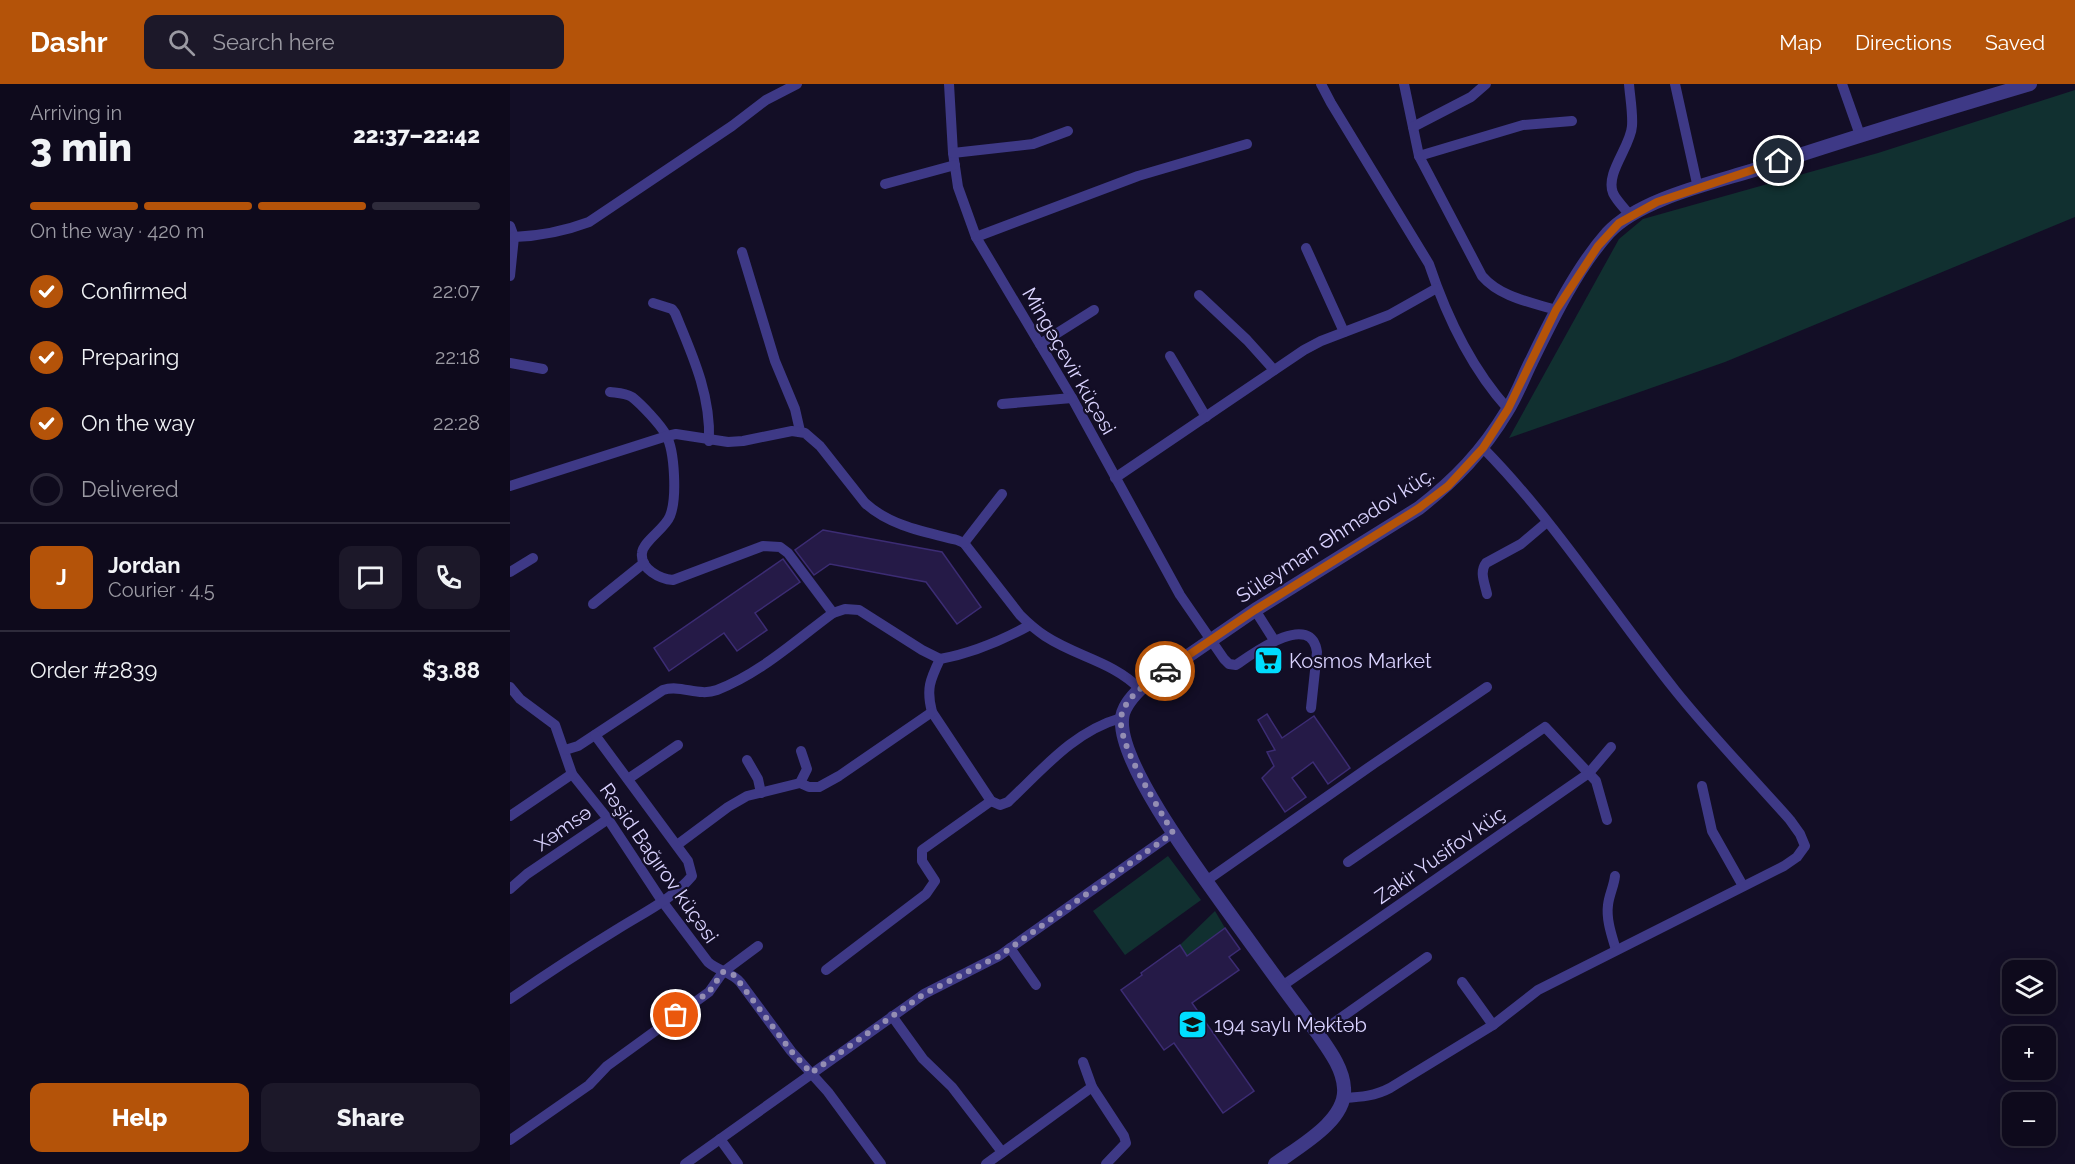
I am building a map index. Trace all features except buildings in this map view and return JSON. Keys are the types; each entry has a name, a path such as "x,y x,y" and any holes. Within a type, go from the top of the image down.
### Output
{"street":[{"path":"514,237 531,237 569,230 589,222 732,126 766,100 797,84"},
{"name":"Mingəçevir küçəsi","path":"949,84 955,165 964,207 976,237 1072,398 1163,567 1229,664 1236,664 1274,640"},
{"path":"1321,84 1429,264 1437,288 1474,363 1488,387 1508,409"},
{"path":"1404,84 1419,156 1482,276 1490,286 1499,291 1556,310"},
{"path":"1413,126 1471,97 1486,84"},
{"path":"1629,84 1632,126 1612,184 1613,193 1630,215"},
{"path":"1675,84 1698,188"},
{"path":"1842,84 1860,135"},
{"name":"Süleyman Əhmədov küç.","path":"1121,718 1126,707 1140,689 1210,639 1419,508 1448,486 1483,448 1508,409 1556,310 1598,246 1609,232 1630,215 1657,202 1698,188 1860,135 2030,84"},
{"path":"1419,156 1523,125 1572,121"},
{"path":"953,153 1033,144 1068,131"},
{"path":"976,237 1138,176 1246,144"},
{"path":"885,184 955,165"},
{"path":"510,226 514,237 510,276"},
{"path":"1306,248 1344,332"},
{"path":"742,252 775,361 795,409 800,431"},
{"path":"1115,478 1274,370 1321,341 1389,315 1437,288"},
{"path":"1199,295 1247,340 1274,370"},
{"path":"653,303 672,309 675,313 699,369 708,409 710,441"},
{"path":"1040,344 1094,310"},
{"path":"1170,356 1206,417"},
{"path":"510,363 543,369"},
{"path":"610,392 624,393 632,397 667,436 675,494 669,517 645,546 642,553 644,563 653,573 664,580 673,580 763,546 780,547 788,553 833,613"},
{"path":"1002,404 1072,398"},
{"path":"510,486 676,434 710,441 743,441 800,431 810,436 873,510 889,520 913,529 964,543 1030,625 1046,637 1127,676 1140,689"},
{"path":"1344,1098 1379,1094 1493,1025 1538,990 1797,857 1805,846 1790,820 1676,692 1547,522 1503,468 1483,448"},
{"path":"964,543 1002,494"},
{"path":"1487,594 1483,566 1521,544 1547,522"},
{"path":"510,572 533,558"},
{"path":"593,604 644,563"},
{"path":"565,750 578,746 663,690 671,687 698,693 717,690 773,659 833,613 845,609 859,610 940,659 978,650 1030,625"},
{"path":"1255,610 1274,640 1298,634 1309,638 1316,645 1311,708"},
{"path":"940,659 928,686 928,698 932,712 991,801 1000,806 1008,802 1076,739 1107,722 1121,718 1133,760 1173,833 1318,1034 1335,1060 1342,1076 1344,1098 1338,1113 1330,1123 1275,1164"},
{"name":"Rəşid Bağırov küçəsi","path":"510,687 520,699 555,725 573,774 608,819 662,901 708,962 723,972 734,975 740,982 791,1051 828,1092 881,1164"},
{"path":"1206,881 1487,687"},
{"path":"677,845 728,807 747,796 800,783 809,787 819,787 932,712"},
{"path":"1348,862 1545,727 1596,781 1607,820"},
{"path":"510,999 558,965 662,901 692,876 691,867 677,845 595,735"},
{"path":"628,779 678,745"},
{"name":"Zakir Yusifov küç","path":"1282,986 1589,773 1611,747"},
{"path":"800,783 807,769 801,751"},
{"path":"747,760 758,779 761,793"},
{"path":"510,816 573,774"},
{"path":"1702,786 1712,831 1743,886"},
{"path":"826,970 926,894 934,881 922,861 922,850 991,801"},
{"name":"Xəmsə","path":"510,889 527,874 608,819"},
{"path":"685,1164 924,994 999,956 1173,833"},
{"path":"1615,876 1608,904 1616,950"},
{"path":"510,1140 589,1085 607,1066 709,992 723,972 758,946"},
{"path":"1010,948 1035,985"},
{"path":"1318,1034 1426,957"},
{"path":"1462,982 1493,1025"},
{"path":"892,1016 923,1059 952,1087 1002,1152"},
{"path":"1083,1062 1092,1088 1125,1136 1126,1143 1106,1164"},
{"path":"986,1164 1092,1088"},
{"path":"720,1139 738,1164"}],"green space":[{"path":"2075,90 2075,217 1725,362 1509,438 1619,239 1643,219 1878,153"},
{"path":"1168,856 1201,900 1125,955 1093,911"},
{"path":"1215,911 1225,928 1187,956 1180,945"}],"way so far":[{"path":"676,1015 709,992 723,972 734,975 791,1051 811,1073 924,994 999,956 1173,833 1133,760 1121,718 1132,697 1165,671"}],"place":[{"name":"Kosmos Market","path":"1268,661"},
{"name":"194 saylı Məktəb","path":"1193,1025"}],"route":[{"path":"1165,671 1255,610 1419,508 1448,486 1483,448 1508,409 1556,310 1598,246 1619,223 1657,202 1779,161"}]}
